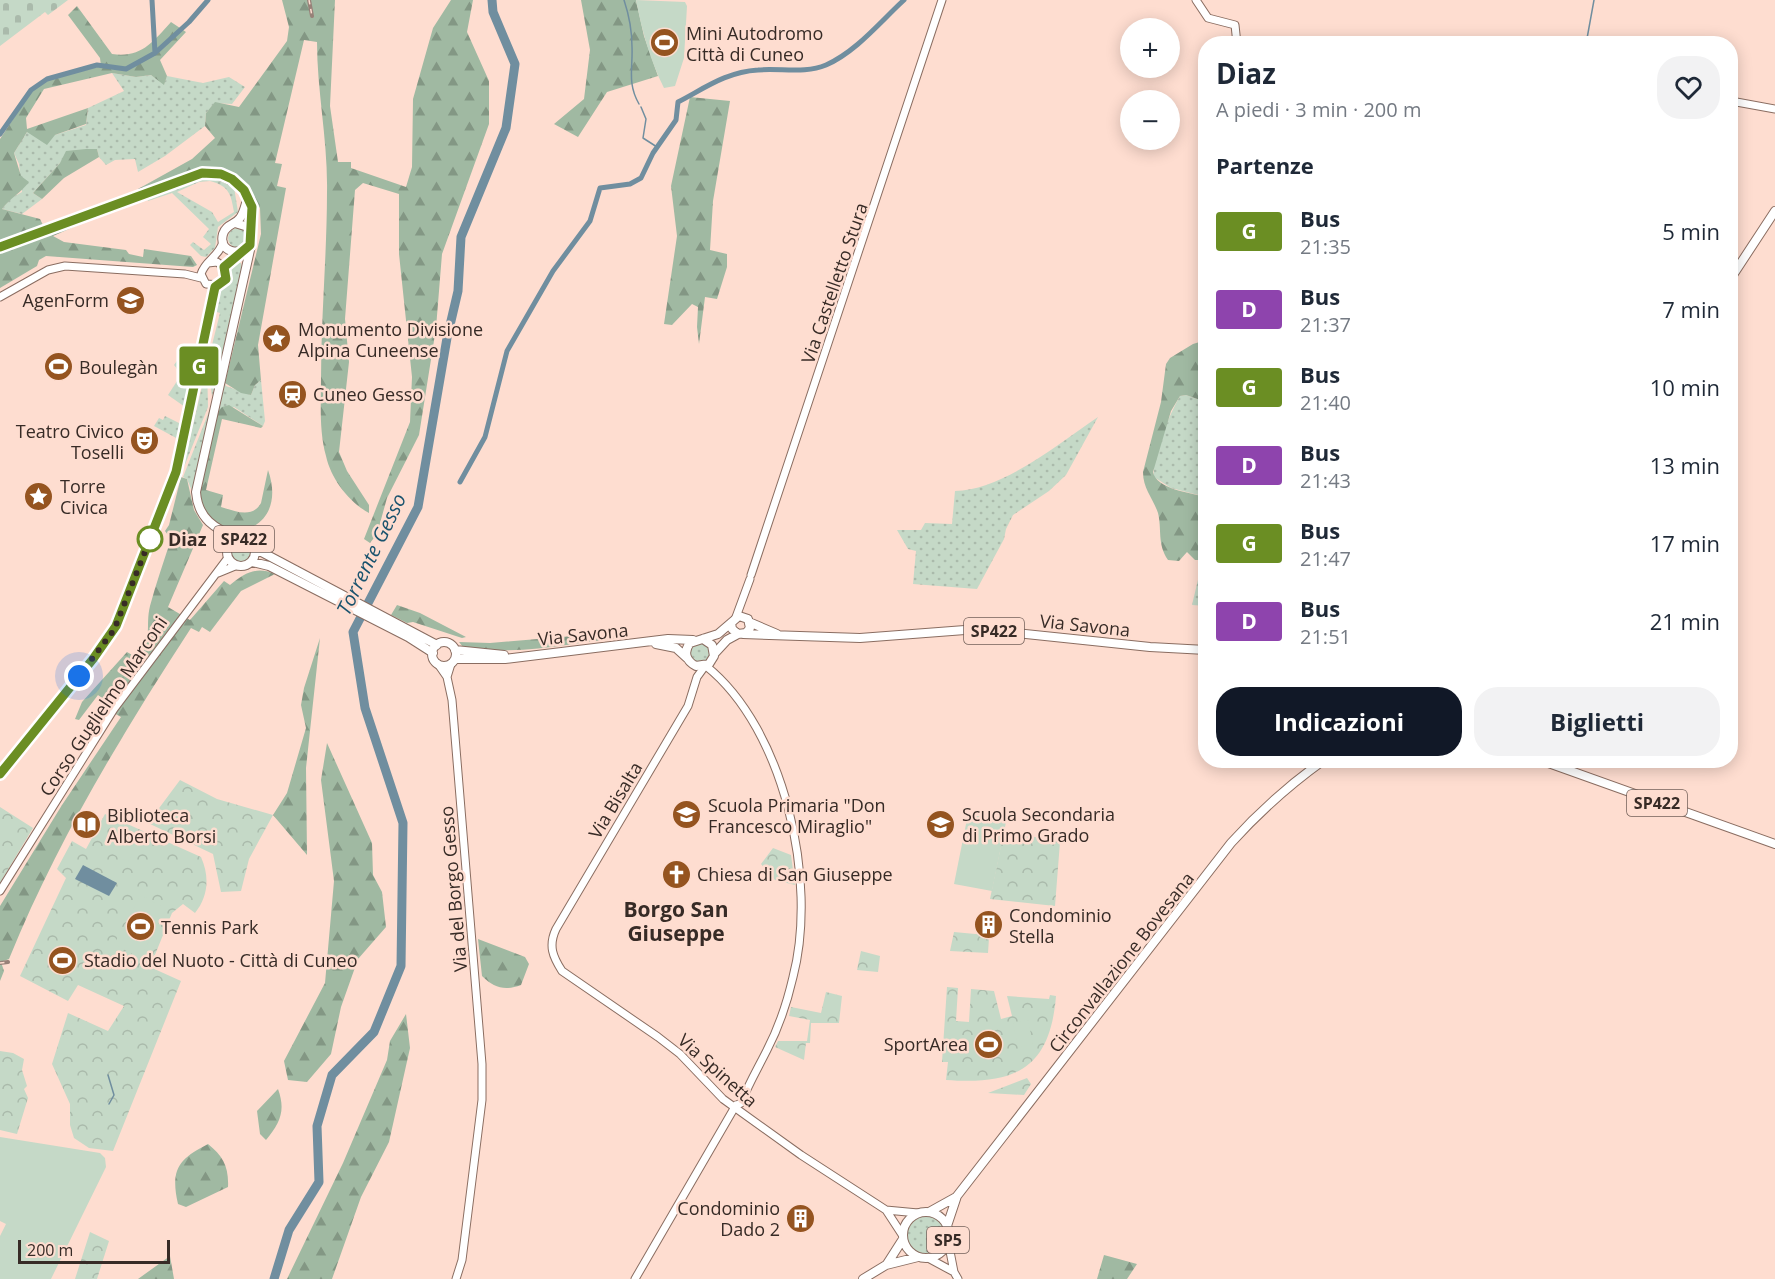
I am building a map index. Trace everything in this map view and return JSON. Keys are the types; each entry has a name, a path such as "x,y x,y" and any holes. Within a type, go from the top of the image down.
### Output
{"main road":[{"path":"0,247 202,173 221,174 238,184 247,200 253,214 250,245 239,253"},
{"path":"246,268 239,253 229,250 223,242 226,228 240,218 247,200"},
{"path":"1738,267 1775,211"},
{"path":"235,223 244,224 250,230"},
{"name":"SP422","path":"250,245 196,486 198,507 203,517 217,530 226,549 227,558 235,566 245,566 252,562 269,566 437,645"},
{"name":"SP422","path":"217,530 249,541 255,548 327,592"},
{"name":"SP422","path":"226,549 238,538"},
{"name":"SP422","path":"252,562 255,548"},
{"name":"SP422","path":"734,620 742,616 749,621"},
{"path":"734,620 733,631 741,634"},
{"path":"734,620 718,634 693,640 686,650 690,662 705,666 727,640 748,631 749,621"},
{"name":"Via Savona","path":"749,621 781,635"},
{"name":"SP422","path":"390,623 433,653"},
{"name":"Via Savona","path":"741,634 860,638 978,629 1139,646 1198,650"},
{"name":"Via Savona","path":"453,662 491,660 668,639 693,640"},
{"path":"703,639 710,642 714,655"},
{"name":"Via Savona","path":"648,642 676,648 690,662"},
{"path":"450,644 455,650 453,662 438,664 433,653 437,645 450,644"},
{"name":"Via Savona","path":"455,650 521,656"},
{"name":"Circonvallazione Bovesana","path":"947,1226 957,1196 1232,843 1282,791 1313,768"},
{"name":"SP422","path":"1562,768 1775,844"},
{"name":"Circonvallazione Bovesana","path":"929,1212 957,1196"},
{"name":"SP5","path":"929,1212 940,1217 947,1226 948,1241 943,1251 928,1258 918,1257 907,1248 903,1238 905,1224 918,1213 929,1212"},
{"path":"886,1266 903,1238"},
{"path":"863,1279 886,1266 918,1257"}],"street":[{"name":"Via Castelletto Stura","path":"734,620 744,601 942,0"},
{"path":"1196,0 1208,18 1235,26 1236,36"},
{"path":"1738,102 1775,109"},
{"path":"201,278 202,269 221,251 223,242"},
{"path":"224,267 239,253"},
{"path":"0,774 93,659 116,626 176,472 215,287 226,279 224,267 217,262 207,263"},
{"path":"0,297 58,267 185,274 201,278 206,285 215,287"},
{"path":"185,274 202,269"},
{"name":"Corso Guglielmo Marconi","path":"0,891 114,709 227,558"},
{"name":"Corso Guglielmo Marconi","path":"218,573 235,566"},
{"name":"Via Castelletto Stura","path":"744,601 749,621"},
{"path":"714,655 716,675"},
{"name":"Via del Borgo Gesso","path":"447,677 453,662"},
{"path":"690,662 698,677"},
{"name":"Via del Borgo Gesso","path":"438,664 447,677 452,700 483,1064 482,1100 457,1278"},
{"path":"635,1279 722,1131 729,1113 735,1108 736,1101 746,1089 774,1036 794,974 801,926 799,863 791,817 777,771 750,720 716,675 705,666"},
{"name":"Via Bisalta","path":"553,936 688,706 698,677 705,666"},
{"name":"Via Spinetta","path":"553,936 554,959 562,971 669,1045 716,1093 735,1108 885,1210 903,1238"},
{"name":"Via Spinetta","path":"885,1210 918,1213"},
{"path":"948,1241 956,1276"},
{"path":"928,1258 956,1276"}],"green space":[{"path":"0,0 68,0 48,15 45,12 0,46"},
{"path":"282,0 335,0 330,106 338,162 351,162 351,168 406,187 412,167 413,99 433,28 451,0 473,0 467,32 489,81 489,124 442,254 436,328 419,435 387,498 377,534 370,543 364,539 410,422 412,377 399,254 399,194 363,183 355,190 345,319 349,362 339,452 347,471 369,505 369,513 355,503 342,489 332,473 322,437 321,355 327,173 317,42 304,40 275,163 282,164 277,186 286,188 258,345 261,380 255,385 251,395 241,393 225,383 261,234 260,208 243,183 223,171 200,170 140,192 138,189 192,159 215,138 205,126 206,113 215,102 239,107 287,41 289,27"},
{"path":"581,0 636,0 644,36 658,76 607,92 578,137 554,124 584,99 590,50"},
{"name":"Mini Autodromo Città di Cuneo","path":"636,0 685,2 687,6 684,58 675,86 664,88 659,77 647,45"},
{"path":"77,6 112,54 131,54 138,51 152,42 171,22 186,32 160,60 167,76 164,85 151,75 136,77 112,73 44,89 26,118 27,129 88,108 86,124 55,135 47,145 27,132 14,153 21,176 29,182 2,209 40,219 46,231 88,215 92,219 53,236 64,242 126,250 129,254 143,257 144,249 191,256 197,265 193,267 46,256 39,260 37,266 0,288 0,139 32,90 47,80 101,66 100,58 68,15"},
{"path":"112,73 136,77 151,75 164,84 167,76 203,83 229,77 245,87 232,104 215,103 206,113 205,126 165,156 138,172 135,159 115,160 106,165 99,157 97,149 60,163 33,193 42,199 22,214 2,209 11,198 22,192 19,164 14,153 27,132 55,135 86,125 88,108 124,91"},
{"path":"690,97 730,101 713,201 710,250 727,254 727,267 717,299 705,297 699,344 698,307 692,304 672,325 664,324 677,236 671,186"},
{"path":"97,149 99,157 64,178 42,199 33,193 60,163 66,151"},
{"path":"197,178 220,178 234,187 238,212 218,227 215,248 206,257 201,256 190,245 193,242 204,250 211,244 203,237 209,229 172,193 148,201 146,196","holes":["210,181 225,188 232,200 234,212 218,222 212,212 177,192 199,182"]},
{"path":"234,228 242,228 248,234 248,242 242,248 234,248 228,242 228,234"},
{"path":"235,261 241,263 242,269 212,397 208,361 220,313 214,311 219,292 228,283 229,266"},
{"path":"1198,342 1198,399 1186,395 1180,396 1171,411 1153,472 1160,483 1198,495 1198,560 1187,552 1179,561 1168,560 1165,554 1161,542 1158,513 1146,488 1143,472 1161,402 1166,364 1170,358"},
{"path":"189,344 198,352 185,407 168,395 179,378 192,371 190,364 178,370 174,365"},
{"path":"207,365 208,407 182,472"},
{"path":"261,380 265,421 263,426 234,407 218,411 225,383 226,386 251,395 255,385"},
{"path":"1186,395 1198,399 1198,495 1171,488 1154,477 1158,448 1180,396"},
{"path":"229,405 263,426 261,428 222,419 206,490 223,495 221,507 237,512 253,511 261,503 268,470 272,493 268,511 259,523 246,529 231,530 217,526 207,515 201,498 203,467 218,411"},
{"path":"210,409 192,491 187,479 183,477"},
{"path":"165,416 181,424 178,439 154,426 159,418 163,420"},
{"path":"1098,417 1066,475 1049,491 1013,515 1004,539 977,589 913,584 916,551 908,549 897,530 921,530 925,523 952,524 955,491 973,489 1011,474 1030,464"},
{"path":"181,477 187,479 194,510 203,525 168,607 190,620 224,581 230,585 246,574 256,571 275,574 241,591 210,632 202,627 199,632 191,628 140,708 69,830 9,959 1,962 4,971 0,981 0,906 62,805 121,717 103,707 104,700 98,695 79,720 75,719 82,702 127,652 139,659 143,651 147,638 150,606 171,539 165,531 169,525"},
{"path":"240,542 248,545 251,553 248,561 240,564 232,561 229,553 232,545"},
{"path":"1198,580 1198,605 1192,605"},
{"path":"397,605 420,613 466,637 462,638 413,622 407,623 391,615"},
{"path":"585,635 628,637 525,650 483,650 463,647 459,642 490,643"},
{"path":"320,638 306,768 307,855 273,815 287,793 306,728 301,705"},
{"path":"700,642 707,645 710,652 707,659 700,662 693,659 690,652 693,645"},
{"path":"327,743 372,843 373,875 382,892 386,927 358,959 341,1007 331,1054 307,1082 288,1080 284,1061 325,983 334,881 321,780"},
{"path":"180,780 217,799 273,815 249,859 241,891 221,892 213,854 148,823"},
{"path":"0,807 33,828 0,883"},
{"path":"105,814 201,857 206,872 205,894 199,907 195,913 183,904 172,913 150,967 181,981 113,1151 89,1148 74,1138 70,1125 70,1104 52,1064 68,1013 108,1031 124,1006 78,985 68,1001 20,976 66,878 57,869 72,841 86,849"},
{"path":"968,814 1006,822 992,891 954,884"},
{"path":"115,824 141,838 128,862 102,848"},
{"path":"1004,831 1060,842 1055,906 990,899"},
{"path":"773,848 791,855 795,885 775,880 761,864"},
{"name":"Tennis Park","path":"141,895 166,909 140,958 114,944"},
{"path":"954,932 986,935 989,938 988,953 950,951"},
{"path":"478,939 525,957 529,964 521,985 510,988 500,987 482,976"},
{"path":"861,951 880,956 878,972 857,970"},
{"path":"947,987 958,988 956,1021 969,1022 971,989 994,991 1001,1019 1012,1016 1007,996 1049,999 1050,995 1056,996 1046,1041 1024,1068 1009,1075 970,1081 946,1080 948,1062 942,1062"},
{"path":"826,992 842,996 839,1023 811,1023 810,1043 806,1043 804,1060 775,1047 778,1041 807,1041 810,1020 789,1016 791,1007 821,1013"},
{"path":"406,1014 410,1048 389,1142 361,1197 332,1279 287,1279 343,1163 387,1060 390,1041"},
{"path":"1028,1020 1033,1044 1018,1047 1013,1023"},
{"path":"0,1051 13,1053 24,1059 22,1070 27,1086 24,1089 28,1098 17,1134 0,1130"},
{"path":"1027,1078 1031,1084 1024,1095 988,1093"},
{"path":"278,1089 281,1104 280,1116 266,1140 260,1134 257,1111"},
{"path":"0,1137 100,1153 105,1158 106,1167 51,1279 0,1279 0,1236 6,1224 0,1221"},
{"path":"208,1144 224,1162 228,1187 186,1207 178,1204 175,1182 179,1166 190,1155"},
{"path":"926,1216 939,1222 945,1235 939,1248 926,1254 913,1248 907,1235 913,1222"},
{"path":"90,1232 109,1241 97,1279 75,1279"},
{"path":"1104,1255 1137,1264 1127,1279 1097,1279"},
{"path":"170,1256 174,1279 138,1279"}],"water":[{"path":"83,865 117,883 109,896 75,879"}],"waterway":[{"path":"0,134 31,90 47,79 97,65 126,69 155,53 152,0"},
{"path":"155,53 189,22 208,0"},
{"name":"Torrente Gesso","path":"274,1279 289,1230 319,1182 317,1126 332,1075 374,1032 401,966 403,823 365,708 353,632 418,507 447,338 458,291 461,237 506,128 515,64 493,12 492,0"},
{"path":"624,0 631,35 631,76 639,104"},
{"path":"460,482 485,437 507,351 553,271 590,221 600,188 630,184 641,178 653,153 676,120 678,102 716,82 746,71 801,70 826,65 848,52 868,36 904,0"},
{"path":"1587,36 1594,0"},
{"path":"641,107 646,119 643,138 657,147"},
{"path":"108,1075 114,1095 109,1104"}],"railway":[{"path":"309,0 312,16"},
{"path":"0,963 8,962"}],"bus line":[{"name":"G","path":"0,247 202,173 221,174 232,179 244,190 252,207 253,220 250,230 252,242 247,249 224,267 226,279 215,287 176,472 116,626 93,659 0,774"}],"place":[{"name":"Mini Autodromo Città di Cuneo","path":"665,43"},
{"name":"AgenForm","path":"130,300"},
{"name":"Monumento Divisione Alpina Cuneense","path":"277,339"},
{"name":"Boulegàn","path":"58,367"},
{"name":"Cuneo Gesso","path":"292,394"},
{"name":"Teatro Civico Toselli","path":"145,441"},
{"name":"Torre Civica","path":"39,496"},
{"name":"Diaz","path":"150,539"},
{"name":"Scuola Primaria \"Don Francesco Miraglio\"","path":"687,815"},
{"name":"Scuola Secondaria di Primo Grado","path":"941,824"},
{"name":"Biblioteca Alberto Borsi","path":"86,825"},
{"name":"Chiesa di San Giuseppe","path":"676,874"},
{"name":"Condominio Stella","path":"988,925"},
{"name":"Tennis Park","path":"140,927"},
{"name":"Stadio del Nuoto - Città di Cuneo","path":"63,960"},
{"name":"SportArea","path":"989,1044"},
{"name":"Condominio Dado 2","path":"801,1218"}],"district":[{"name":"Borgo San Giuseppe","path":"676,921"}],"route":[{"path":"79,676 114,630 150,539"}]}
